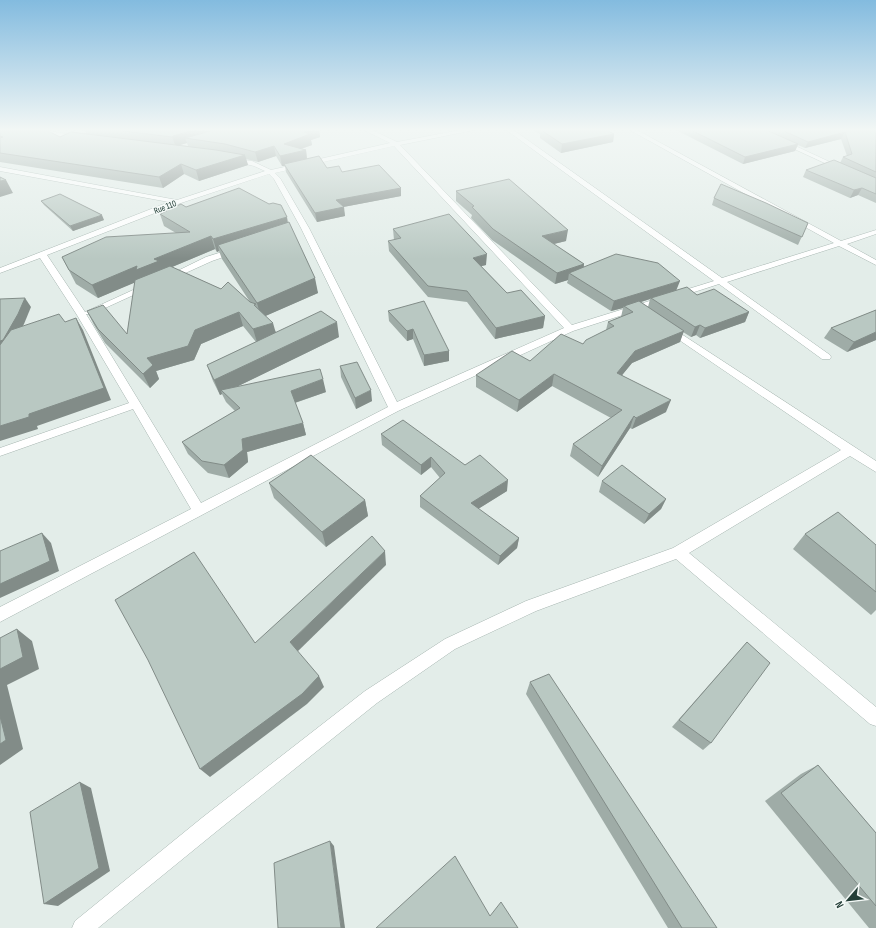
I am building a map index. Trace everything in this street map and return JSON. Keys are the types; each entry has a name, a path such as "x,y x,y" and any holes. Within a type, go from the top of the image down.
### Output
{"street":[{"path":"13,172 178,202"},
{"name":"Rue 110","path":"0,271 178,202 270,172"},
{"path":"271,172 282,185 302,229 394,408"},
{"path":"423,172 570,329"},
{"path":"568,172 826,357"},
{"path":"710,172 876,263"},
{"path":"0,615 199,512 394,408 570,329 876,232"},
{"path":"82,315 209,259 240,248"},
{"path":"42,254 82,315 199,512"},
{"path":"636,308 649,316"},
{"path":"662,325 876,467"},
{"path":"0,452 136,404"},
{"path":"82,928 210,824 371,697 450,644 531,606 678,552 850,450"},
{"path":"678,552 876,718"}],"building":[{"path":"128,172 167,172 159,177"},
{"path":"289,172 386,172 401,188 336,200 344,207 315,213"},
{"path":"812,172 863,172 876,178 876,194 862,188 854,190"},
{"path":"0,177 6,180 0,181"},
{"path":"509,179 568,230 542,236 584,264 557,273 493,229 472,207 474,206 456,191"},
{"path":"721,184 808,223 802,237 714,198"},
{"path":"239,188 269,204 273,203 281,205 287,217 213,239 211,236 154,259 159,261 136,270 137,266 92,285 69,270 62,257 106,237 190,232 160,214 181,204 186,207"},
{"path":"60,194 102,215 70,226 41,201"},
{"path":"449,214 487,254 473,258 507,293 521,290 545,316 496,328 467,291 428,286 388,241 401,238 393,229"},
{"path":"289,222 315,278 257,303 218,245"},
{"path":"616,254 658,263 680,281 614,301 569,273"},
{"path":"170,266 221,289 228,282 250,302 256,304 254,305 273,323 253,329 239,312 195,330 188,346 147,358 153,365 143,374 98,329 87,311 103,305 127,334 135,280"},
{"path":"687,287 697,295 714,289 749,312 705,328 700,325 695,327 651,298"},
{"path":"25,298 18,314 3,340 0,341 0,299"},
{"path":"424,301 449,351 424,355 413,329 407,331 388,311"},
{"path":"639,301 684,331 635,351 617,373 671,400 636,418 634,416 602,466 573,444 622,410 554,374 519,400 476,375 512,351 530,361 561,334 583,344 586,340 614,326 608,322 633,312 624,306"},
{"path":"876,310 876,332 854,342 831,328"},
{"path":"321,311 337,322 214,380 207,365"},
{"path":"59,314 65,322 76,318 104,388 29,414 29,417 0,426 0,345 11,330"},
{"path":"357,362 371,390 355,398 340,366"},
{"path":"320,369 323,379 291,391 303,423 242,439 243,450 224,465 202,461 182,442 240,408 221,390"},
{"path":"403,420 465,465 480,455 508,480 471,503 519,538 500,556 420,496 445,473 431,457 421,465 381,434"},
{"path":"311,455 365,500 322,532 269,483"},
{"path":"622,465 666,499 649,514 602,481"},
{"path":"838,512 876,545 876,592 805,534"},
{"path":"42,533 50,561 0,584 0,551"},
{"path":"372,536 385,551 290,642 319,676 302,694 200,769 148,660 115,600 194,552 255,643"},
{"path":"17,629 23,657 0,669 0,638"},
{"path":"747,642 770,663 711,743 679,720"},
{"path":"549,674 717,928 682,928 530,682"},
{"path":"0,716 6,740 0,744"},
{"path":"818,765 876,833 876,906 781,793"},
{"path":"80,782 99,868 44,904 30,812"},
{"path":"330,841 341,928 278,928 274,863"},
{"path":"455,856 490,916 501,902 518,928 376,928"}]}
